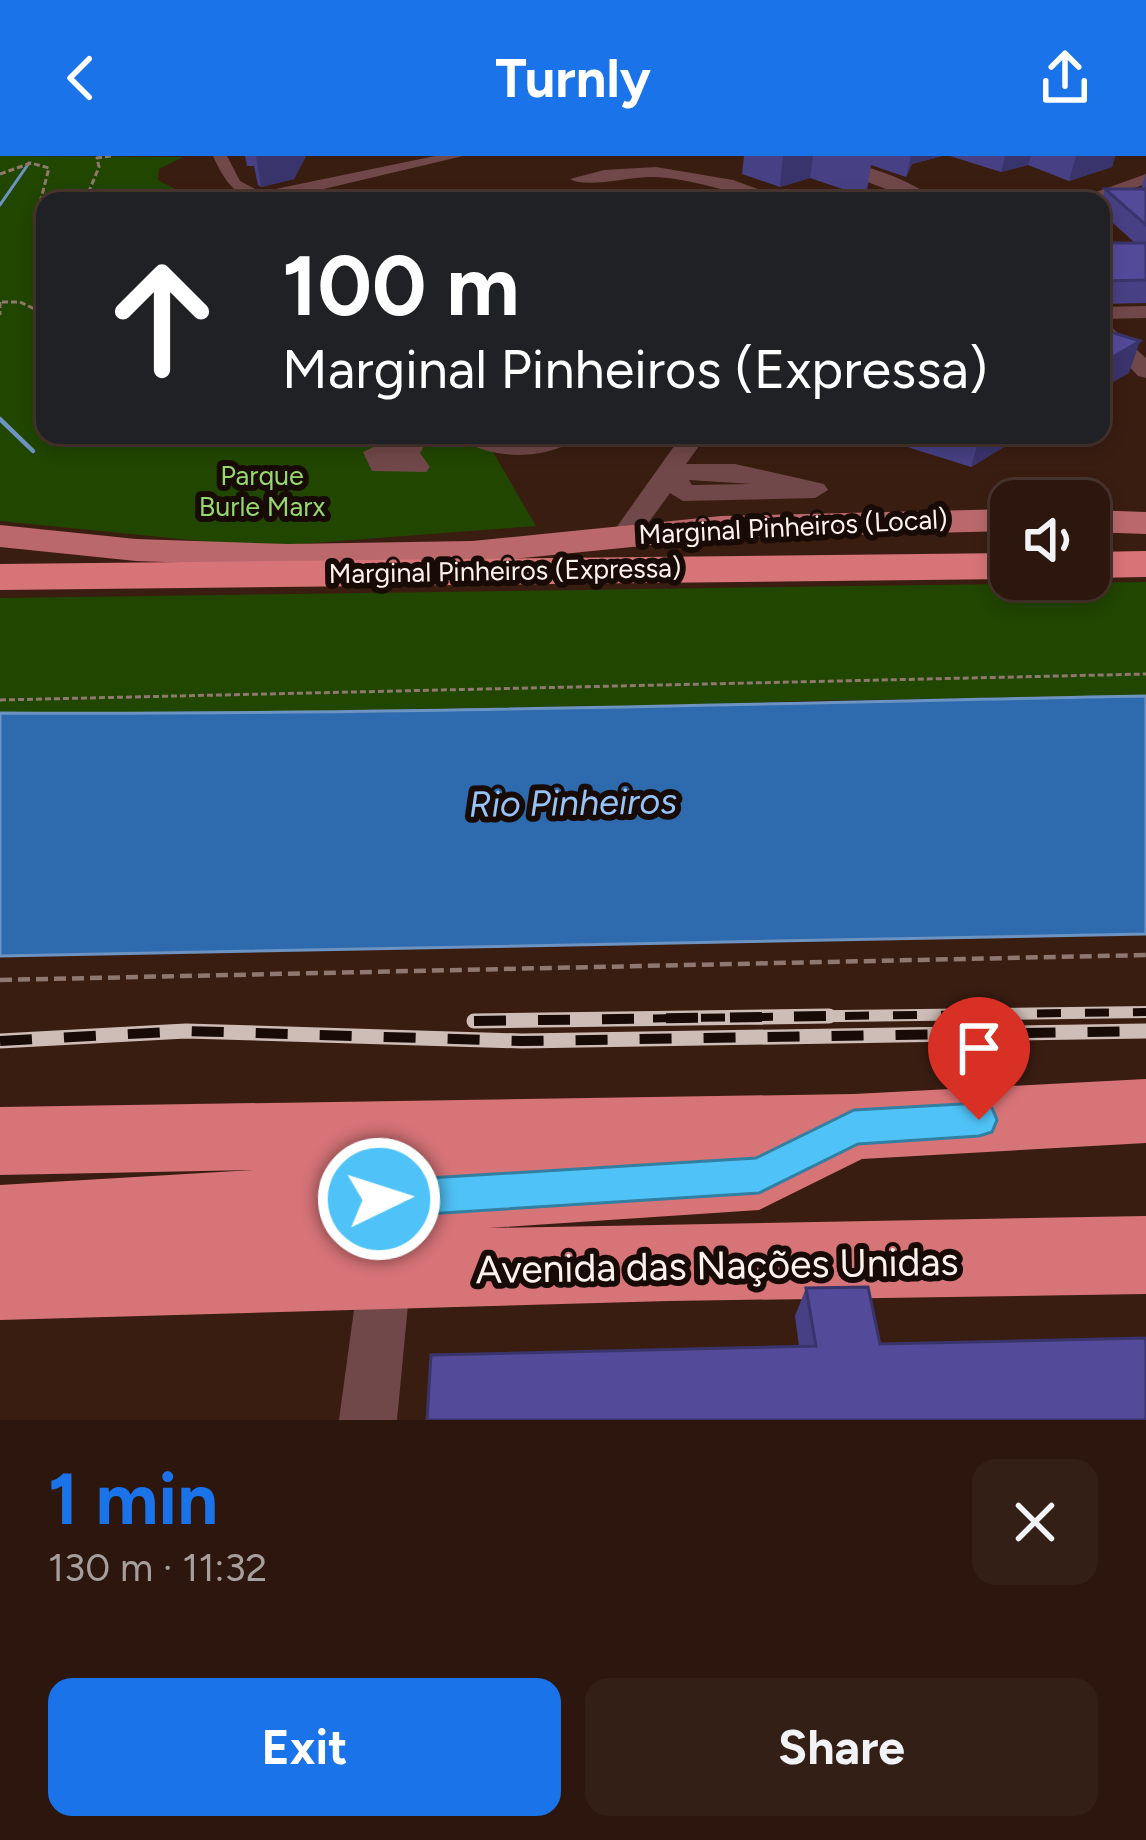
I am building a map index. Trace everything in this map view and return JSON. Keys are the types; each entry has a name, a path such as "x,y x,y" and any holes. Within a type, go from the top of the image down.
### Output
{"highway":[{"path":"0,537 95,557 241,574"},
{"path":"1110,565 1146,564"},
{"name":"Marginal Pinheiros (Expressa)","path":"0,577 990,566"},
{"path":"0,1141 854,1127 1146,1111"},
{"path":"0,1222 759,1175 854,1127"},
{"name":"Avenida das Nações Unidas","path":"0,1281 668,1262 1146,1255"}],"main road":[{"name":"Marginal Pinheiros (Local)","path":"0,537 136,550 288,555 472,552 625,535 888,520 990,520"},
{"path":"1110,521 1146,523"}],"street":[{"path":"220,156 234,184 249,192"},
{"path":"294,192 456,156"},
{"path":"807,156 912,192"},
{"path":"578,179 665,164 757,192"},
{"path":"1096,192 1143,168"},
{"path":"1110,316 1146,312"},
{"path":"1110,321 1146,349"},
{"path":"1110,324 1146,371"},
{"path":"499,444 532,444"},
{"path":"625,535 637,524 666,471 688,444"},
{"path":"368,1420 385,1273"}],"path":[{"path":"90,156 111,156"},
{"path":"89,192 99,167 97,158"},
{"path":"0,174 31,163 49,168 44,192"},
{"path":"0,315 1,302 20,302 36,310"},
{"path":"0,700 1146,674"},
{"path":"0,980 1146,955"}],"green space":[{"name":"Parque Burle Marx","path":"0,156 183,157 159,169 158,180 176,192 36,192 36,444 488,444 536,526 260,547 0,521"},
{"path":"1146,582 1146,696 799,701 485,713 0,713 0,598 990,584 990,600 1110,600 1110,583"}],"water":[{"name":"Rio Pinheiros","path":"1146,696 1146,934 0,956 0,713"}],"building":[{"path":"1105,189 1146,189 1146,225 1110,192"},
{"path":"1110,243 1146,243 1146,280 1110,281"},
{"path":"1110,332 1140,341 1110,359"},
{"path":"868,1287 880,1344 1146,1338 1146,1420 427,1420 431,1355 816,1346 806,1288"}],"waterway":[{"path":"0,205 29,163"},
{"path":"0,419 33,451"}],"railway":[{"path":"740,1017 1146,1012"},
{"path":"740,1017 829,1016"},
{"path":"474,1021 740,1017"},
{"path":"605,1019 740,1017"},
{"path":"0,1041 186,1031 522,1041 1146,1031"}],"route":[{"path":"379,1199 759,1175 854,1127 979,1120"}]}
